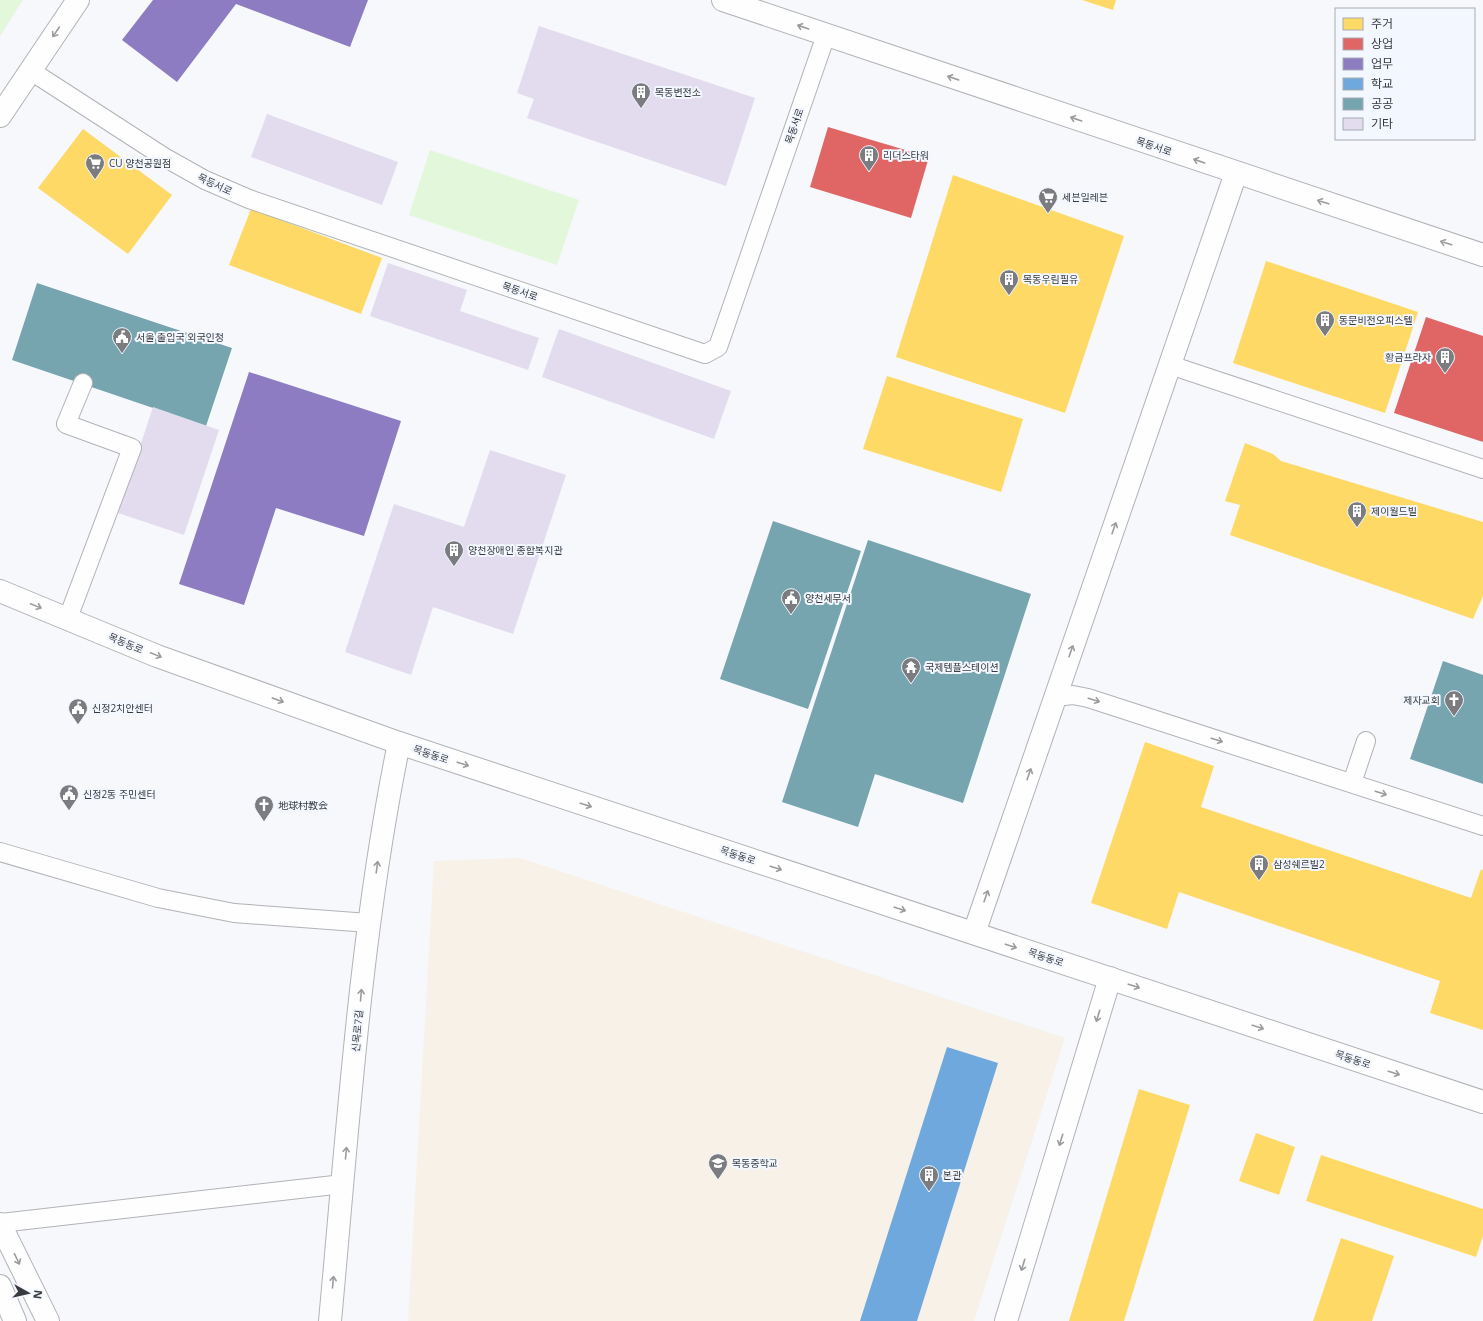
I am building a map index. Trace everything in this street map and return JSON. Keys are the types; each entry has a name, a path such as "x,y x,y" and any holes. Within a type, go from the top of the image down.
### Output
{"main road":[{"path":"0,116 78,0"},
{"name":"목동서로","path":"723,0 1483,255"},
{"path":"974,933 1236,173"},
{"name":"목동동로","path":"0,591 157,656 399,743 1483,1102"},
{"name":"신목로7길","path":"330,1321 369,923 385,815 399,743"},
{"path":"1006,1321 1110,978"},
{"path":"0,1223 48,1321"},
{"path":"0,1286 15,1321"}],"lane":[{"name":"목동서로","path":"30,71 164,157 205,180 248,199 705,354 718,347 826,35"},
{"path":"1170,365 1483,469"},
{"path":"68,618 132,448 66,424 83,383"},
{"path":"1055,697 1073,695 1088,698 1483,826"},
{"path":"1352,783 1366,741"},
{"path":"0,852 158,898 234,913 369,923"},
{"path":"0,1223 343,1184"}],"shaded area":[{"name":"목동중학교","path":"520,858 1065,1038 974,1321 408,1321 434,861"}],"green space":[{"path":"0,0 23,0 0,36"},
{"path":"430,150 579,200 557,265 409,215"}],"building: 주거":[{"path":"1082,0 1116,0 1113,10"},
{"path":"83,129 172,195 128,254 38,188"},
{"name":"목동우림필유","path":"953,175 1124,236 1065,413 896,357"},
{"path":"251,209 382,258 361,314 229,265"},
{"name":"동문비전오피스텔","path":"1266,261 1418,312 1385,413 1233,363"},
{"path":"887,376 1023,419 1001,492 863,449"},
{"name":"제이월드빌","path":"1245,443 1273,454 1281,461 1483,522 1483,596 1473,619 1230,535 1240,505 1225,501"},
{"name":"삼성쉐르빌2","path":"1145,742 1214,766 1201,807 1471,898 1481,869 1483,870 1483,1030 1430,1013 1440,981 1179,892 1167,929 1091,903"},
{"path":"1139,1089 1190,1105 1124,1321 1069,1321"},
{"path":"1256,1133 1295,1147 1279,1195 1239,1181"},
{"path":"1321,1155 1483,1209 1483,1236 1476,1257 1306,1201"},
{"path":"1341,1238 1394,1256 1372,1321 1313,1321"}],"building: 상업":[{"name":"리더스타워","path":"828,127 929,157 911,218 810,187"},
{"name":"황금프라자","path":"1426,317 1483,336 1483,442 1394,413"}],"building: 업무":[{"path":"153,0 368,0 350,47 236,4 177,82 122,40"},
{"path":"249,372 401,421 364,536 276,508 244,605 179,584"}],"building: 학교":[{"name":"본관","path":"947,1047 998,1063 917,1321 860,1321"}],"building: 공공":[{"name":"서울 출입국 외국인청","path":"37,283 232,348 206,426 12,360"},
{"name":"양천세무서","path":"773,521 861,551 808,709 720,679"},
{"name":"국제템플스테이션","path":"868,540 1031,594 963,803 875,774 858,827 782,802"},
{"name":"제자교회","path":"1443,661 1483,675 1483,784 1410,759"}],"building: 기타":[{"name":"목동변전소","path":"539,26 755,98 726,186 527,118 534,99 517,93"},
{"path":"267,114 398,162 382,205 251,157"},
{"path":"388,263 467,290 460,311 539,338 528,370 370,316"},
{"path":"559,329 731,391 714,439 542,377"},
{"path":"153,407 219,430 184,535 118,513"},
{"name":"양천장애인 종합복지관","path":"490,450 566,475 513,634 433,607 411,675 345,652 394,504 464,527"}],"place":[{"name":"목동변전소","path":"641,109"},
{"name":"리더스타워","path":"869,172"},
{"name":"CU 양천공원점","path":"95,180"},
{"name":"세븐일레븐","path":"1048,214"},
{"name":"목동우림필유","path":"1009,296"},
{"name":"동문비전오피스텔","path":"1325,337"},
{"name":"서울 출입국 외국인청","path":"122,354"},
{"name":"황금프라자","path":"1445,374"},
{"name":"제이월드빌","path":"1357,528"},
{"name":"양천장애인 종합복지관","path":"454,567"},
{"name":"양천세무서","path":"791,615"},
{"name":"국제템플스테이션","path":"911,684"},
{"name":"제자교회","path":"1454,717"},
{"name":"신정2치안센터","path":"78,725"},
{"name":"신정2동 주민센터","path":"69,811"},
{"name":"地球村教会","path":"264,822"},
{"name":"삼성쉐르빌2","path":"1259,881"},
{"name":"목동중학교","path":"718,1180"},
{"name":"본관","path":"929,1192"}]}
